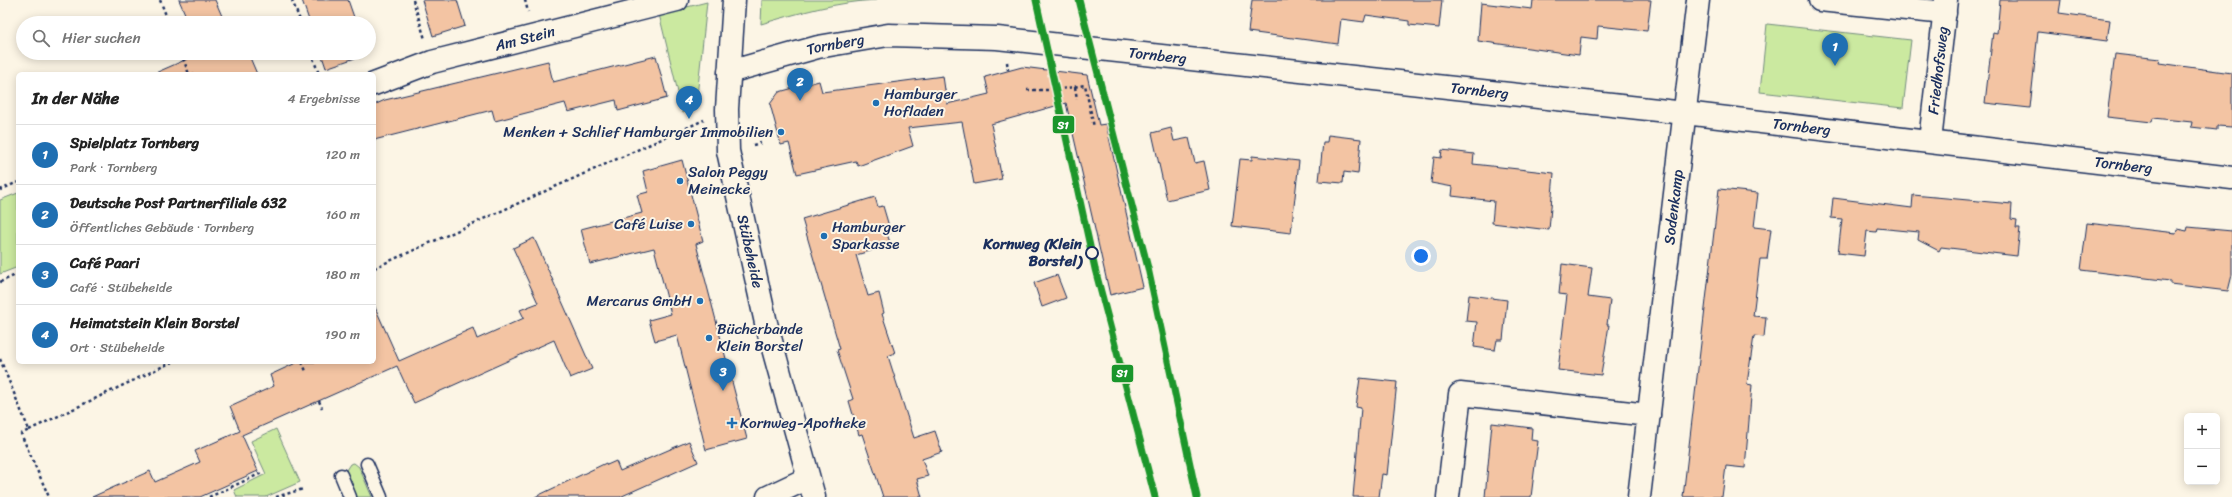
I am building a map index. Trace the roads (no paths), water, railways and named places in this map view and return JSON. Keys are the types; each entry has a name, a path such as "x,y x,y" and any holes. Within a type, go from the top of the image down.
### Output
{"street":[{"name":"Am Stein","path":"376,83 432,62 677,0"},
{"name":"Stübeheide","path":"734,0 727,109 728,151 766,323 811,488"},
{"name":"Sodenkamp","path":"1639,497 1698,0"},
{"path":"1820,0 1945,7"},
{"name":"Friedhofsweg","path":"1930,141 1945,7"},
{"name":"Tornberg","path":"729,72 818,47 888,35 997,38 1685,113 2232,178"},
{"path":"1448,497 1460,394 1649,414"},
{"path":"768,497 811,488"}],"lane":[{"path":"367,464 381,497"},
{"path":"341,476 350,497"}],"place":[{"name":"Spielplatz Tornberg","path":"1835,66"},
{"name":"Deutsche Post Partnerfiliale 632","path":"800,101"},
{"name":"Hamburger Hofladen","path":"876,103"},
{"name":"Heimatstein Klein Borstel","path":"689,119"},
{"name":"Menken + Schlief Hamburger Immobilien","path":"781,132"},
{"name":"Salon Peggy Meinecke","path":"680,181"},
{"name":"Café Luise","path":"691,224"},
{"name":"Hamburger Sparkasse","path":"824,236"},
{"name":"Kornweg (Klein Borstel)","path":"1092,253"},
{"name":"Mercarus GmbH","path":"700,301"},
{"name":"Bücherbande Klein Borstel","path":"709,338"},
{"name":"Café Paari","path":"723,391"},
{"name":"Kornweg-Apotheke","path":"732,423"}]}
